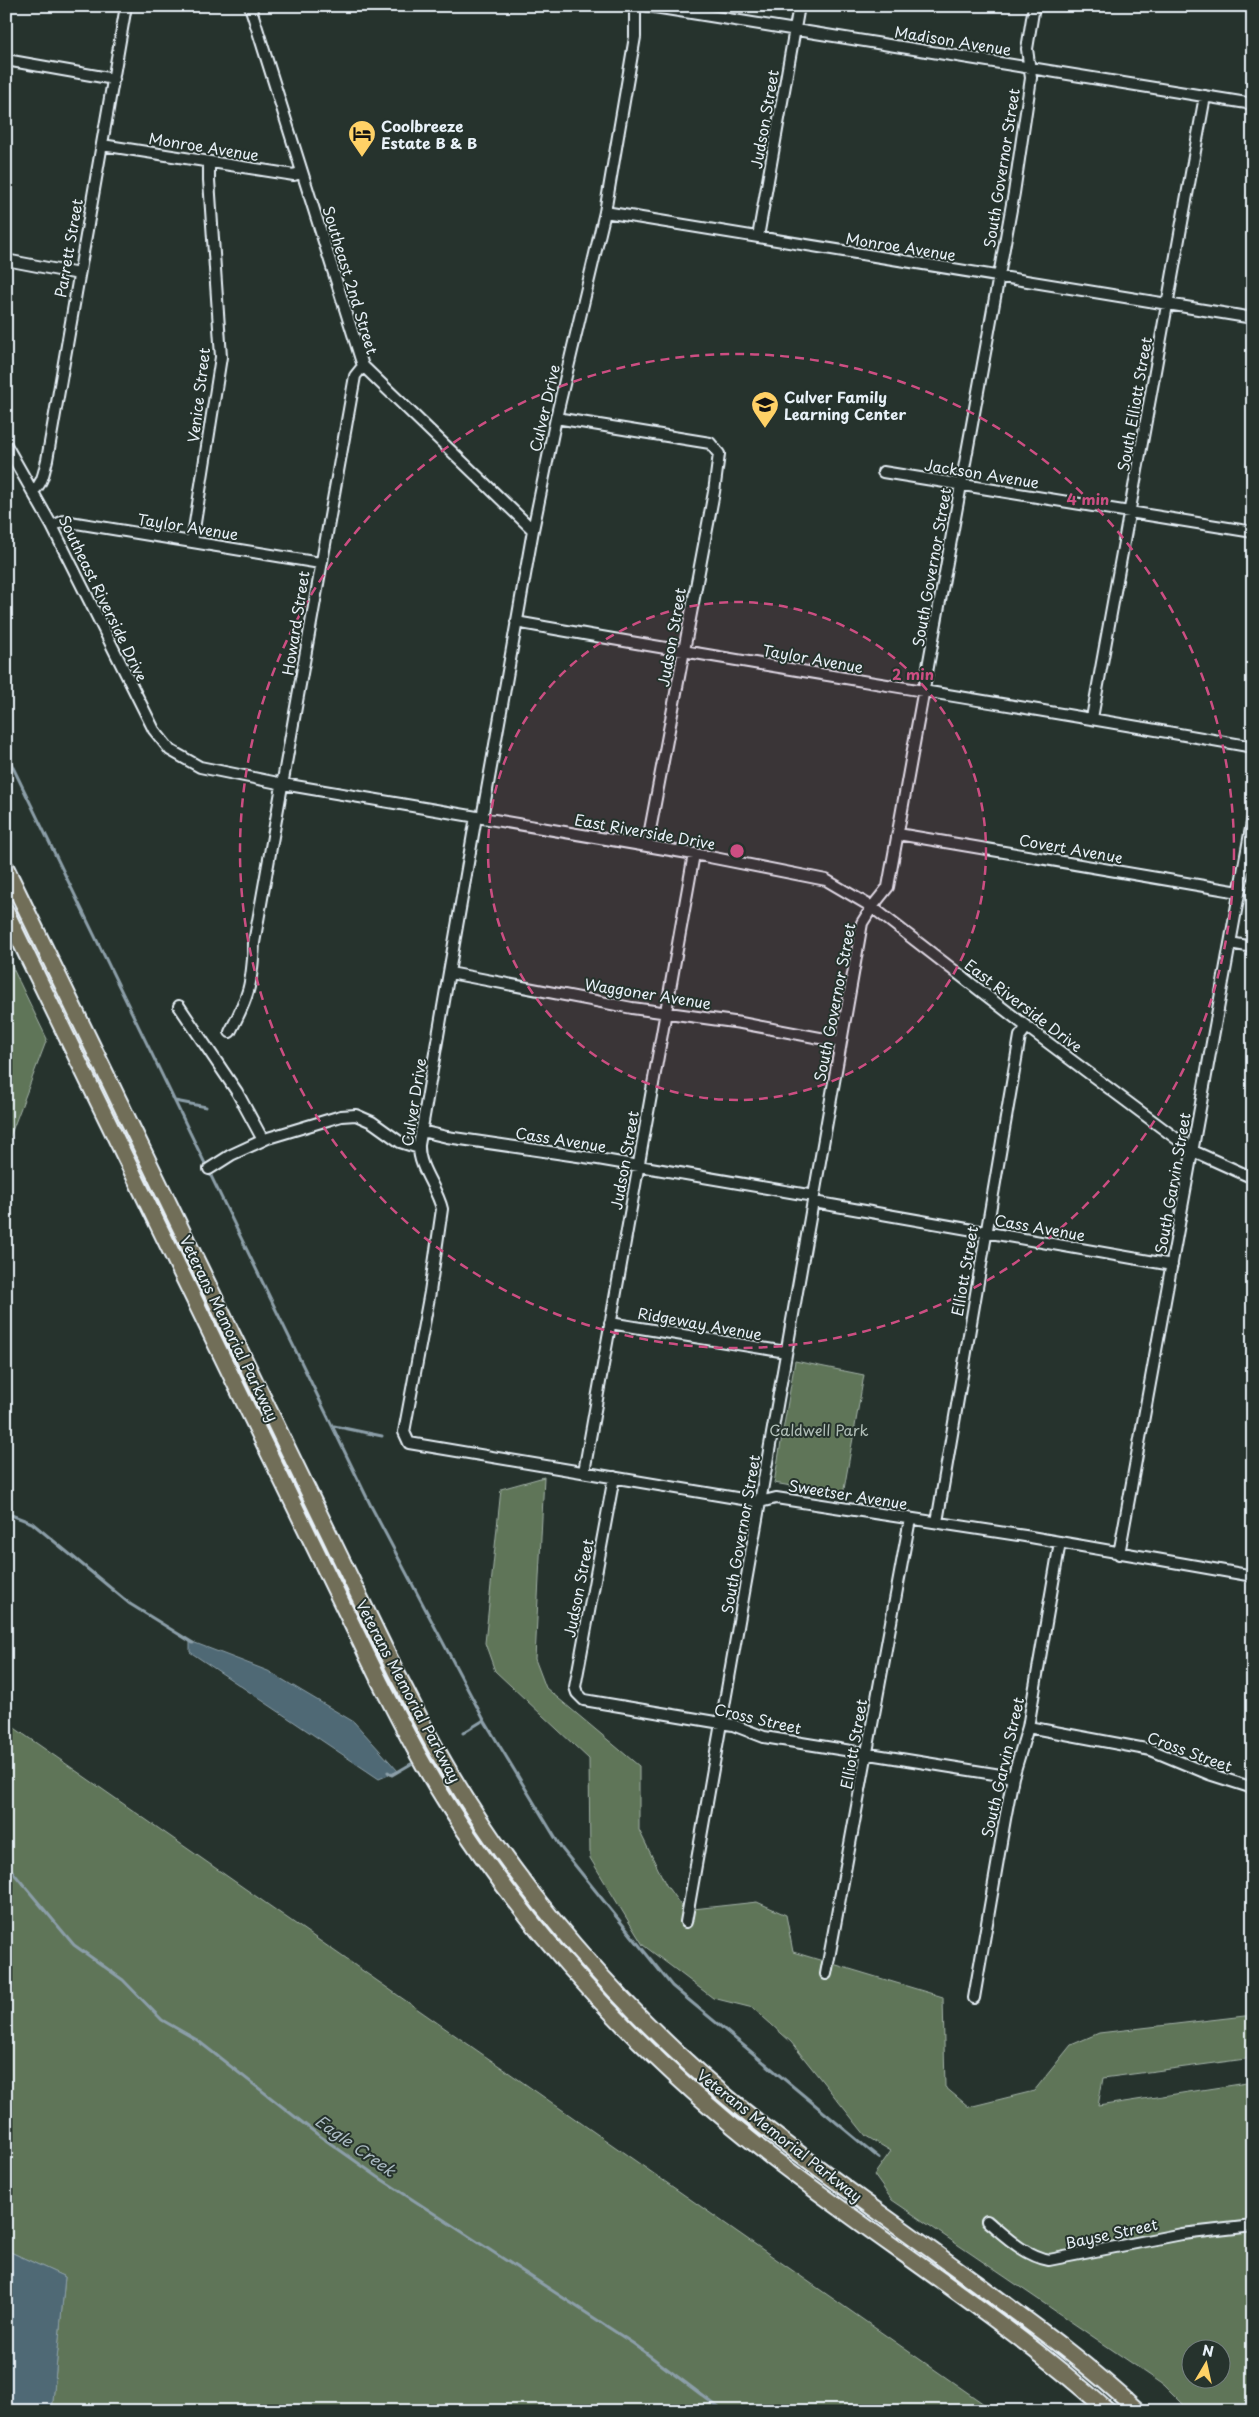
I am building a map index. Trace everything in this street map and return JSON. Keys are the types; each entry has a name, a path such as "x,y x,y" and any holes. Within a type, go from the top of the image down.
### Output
{"highway":[{"name":"Veterans Memorial Parkway","path":"6,868 396,1672 438,1753 477,1814 518,1872 594,1967 647,2022 708,2080 804,2157 1052,2338 1138,2411"},
{"name":"Veterans Memorial Parkway","path":"6,912 380,1682 417,1754 445,1801 500,1882 571,1970 638,2041 687,2087 775,2160 1004,2325 1108,2411"}],"street":[{"name":"Parrett Street","path":"33,490 38,487 42,480 47,460 126,6"},
{"name":"Southeast 2nd Street","path":"250,6 362,366 533,530"},
{"name":"Culver Drive","path":"408,1416 441,1217 440,1200 420,1160 418,1148 533,530 556,418 604,212 635,37 635,6"},
{"name":"Madison Avenue","path":"648,6 1253,104"},
{"name":"Judson Street","path":"758,237 799,6"},
{"name":"South Governor Street","path":"686,1922 862,923 872,906 888,888 924,692 1014,193 1031,78 1027,49 1034,6"},
{"path":"6,60 114,79"},
{"name":"South Elliott Street","path":"1092,718 1205,96"},
{"name":"Monroe Avenue","path":"102,145 294,175 302,172"},
{"name":"Venice Street","path":"192,542 221,357 208,180 209,162"},
{"name":"Monroe Avenue","path":"604,212 1253,318"},
{"path":"6,260 78,274"},
{"name":"Howard Street","path":"230,1032 246,1000 252,981 254,943 320,563 355,376 362,366"},
{"name":"Judson Street","path":"556,418 705,442 715,446 719,454 714,492 647,846"},
{"name":"Southeast Riverside Drive","path":"6,445 52,526 149,722 160,740 183,758"},
{"name":"Jackson Avenue","path":"884,472 1253,532"},
{"name":"Taylor Avenue","path":"52,526 64,521 320,563"},
{"name":"Taylor Avenue","path":"516,622 683,652 1253,746"},
{"name":"East Riverside Drive","path":"183,758 200,766 283,784 694,854 826,880 872,906 1028,1027 1194,1151 1253,1178"},
{"name":"South Garvin Street","path":"1119,1554 1194,1151 1253,817"},
{"name":"Covert Avenue","path":"898,834 1239,892"},
{"name":"Judson Street","path":"584,1472 694,854"},
{"path":"1230,943 1253,947"},
{"name":"Waggoner Avenue","path":"450,973 522,988 841,1042"},
{"path":"179,1006 237,1092 263,1140"},
{"name":"Elliott Street","path":"937,1522 1020,1036 1028,1027"},
{"path":"209,1169 231,1154 263,1140 341,1116 356,1115 372,1122 400,1142 418,1148"},
{"name":"Cass Avenue","path":"421,1131 447,1137 638,1166 986,1233 1172,1265"},
{"name":"Ridgeway Avenue","path":"610,1324 786,1352"},
{"name":"Sweetser Avenue","path":"408,1416 404,1432 405,1438 416,1445 760,1502 776,1498 937,1522 1253,1576"},
{"name":"Judson Street","path":"586,1700 577,1693 575,1686 614,1477"},
{"name":"Elliott Street","path":"826,1974 910,1519"},
{"name":"South Garvin Street","path":"974,1998 1013,1777 1028,1727 1060,1542"},
{"name":"Cross Street","path":"586,1700 733,1725 764,1737 1013,1777"},
{"name":"Cross Street","path":"1028,1727 1151,1750 1209,1774 1253,1788"},
{"name":"Bayse Street","path":"987,2221 1033,2256 1049,2260 1182,2234 1253,2226"}],"green space":[{"path":"6,954 47,1039 6,1147"},
{"name":"Caldwell Park","path":"795,1361 864,1375 843,1495 774,1483"},
{"path":"544,1477 535,1659 546,1688 639,1766 639,1830 666,1885 684,1910 757,1902 786,1915 793,1952 943,1997 945,2087 969,2107 1034,2091 1071,2045 1099,2033 1253,2015 1253,2058 1103,2078 1098,2106 1253,2082 1253,2411 1190,2411 1164,2385 892,2200 874,2175 891,2151 866,2136 791,2042 753,2008 713,1998 643,1945 590,1858 589,1759 495,1671 485,1643 501,1489"},
{"path":"6,1722 994,2411 52,2411 65,2277 6,2250"}],"water":[{"path":"190,1641 268,1671 354,1722 398,1771 379,1779 190,1652"},
{"path":"6,2250 65,2277 52,2411 6,2411"}],"waterway":[{"path":"6,753 371,1506 484,1720 562,1849 672,1986 879,2158"},
{"path":"175,1101 206,1107"},
{"path":"334,1426 382,1436"},
{"path":"6,1513 32,1523 130,1604 193,1643"},
{"path":"463,1733 484,1720"},
{"path":"388,1772 392,1775 411,1764"},
{"name":"Eagle Creek","path":"6,1864 74,1945 123,1980 162,2020 197,2040 317,2134 378,2177 634,2344 723,2411"},
{"path":"6,1910 6,1917"}],"place":[{"name":"Coolbreeze Estate B & B","path":"362,158"},
{"name":"Culver Family Learning Center","path":"765,429"}]}
